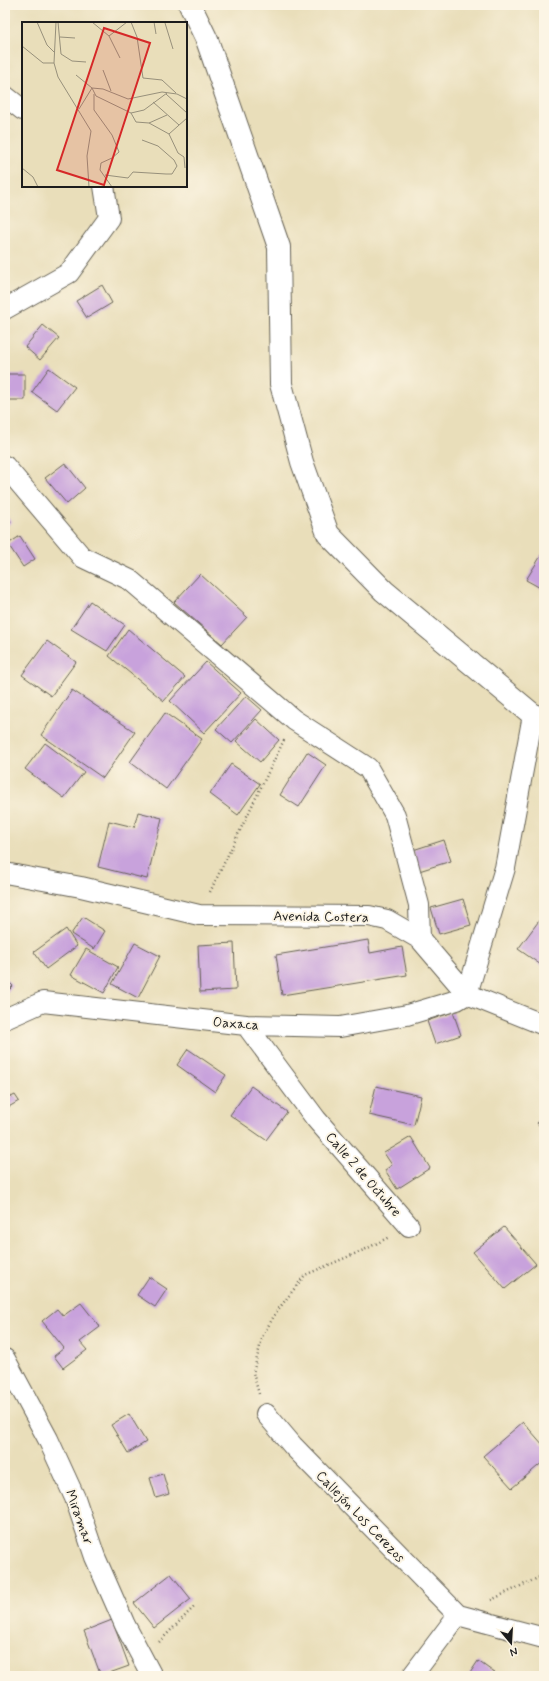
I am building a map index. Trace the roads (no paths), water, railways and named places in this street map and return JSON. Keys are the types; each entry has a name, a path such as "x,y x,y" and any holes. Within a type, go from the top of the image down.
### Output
{"highway":[{"path":"190,5 207,40 279,247 281,384 302,462 328,534 384,591 539,719"}],"street":[{"path":"5,96 17,110"},
{"path":"5,309 69,274 109,218 104,187"},
{"path":"5,466 82,557 130,580 294,720 368,768 395,815 419,905 420,939"},
{"path":"539,719 505,868 467,994 544,1025"},
{"name":"Avenida Costera","path":"5,873 82,887 199,915 369,916 387,920 420,939 467,994"},
{"name":"Oaxaca","path":"5,1019 43,1002 246,1025 340,1027 407,1016 458,1000 467,994"},
{"name":"Calle 2 de Octubre","path":"246,1025 316,1119 409,1226"},
{"name":"Miramar","path":"5,1360 75,1498 95,1557 142,1658 152,1676"},
{"name":"Callejón Los Cerezos","path":"266,1414 292,1446 458,1615"},
{"path":"412,1676 458,1615 544,1638"}]}
